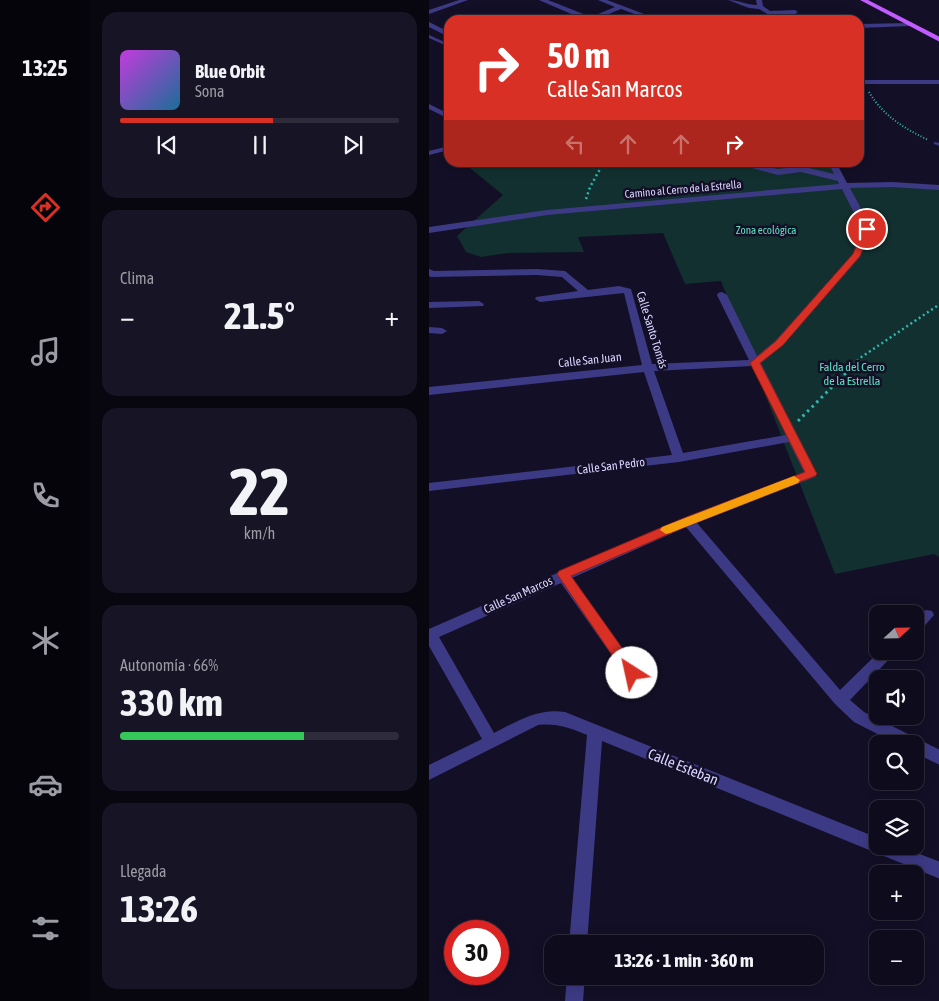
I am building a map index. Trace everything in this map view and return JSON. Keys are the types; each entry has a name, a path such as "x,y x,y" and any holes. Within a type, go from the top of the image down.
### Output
{"main road":[{"path":"863,0 939,40"}],"street":[{"path":"429,12 465,0"},
{"path":"542,0 579,15"},
{"path":"601,0 643,15"},
{"path":"598,15 629,0"},
{"path":"731,0 751,7 759,3 769,13 795,12"},
{"path":"429,24 444,32"},
{"path":"864,26 909,24"},
{"path":"864,82 938,83"},
{"path":"429,106 444,114"},
{"path":"429,153 444,149"},
{"path":"756,167 778,172 797,167"},
{"path":"804,167 825,174 844,184"},
{"path":"755,363 779,343 857,254 867,229 835,167"},
{"name":"Camino al Cerro de la Estrella","path":"429,230 487,219 844,184 912,183 939,188"},
{"path":"430,274 537,272 565,274 586,293"},
{"name":"Calle Santo Tomás","path":"586,293 619,289 628,292 648,368 679,458"},
{"path":"540,298 586,293"},
{"name":"Calle San Marcos","path":"429,635 563,574 688,521 811,474 722,294"},
{"path":"429,305 479,304"},
{"path":"429,330 442,331"},
{"name":"Calle San Juan","path":"429,391 648,368 755,363"},
{"name":"Calle San Pedro","path":"429,487 679,458 791,435"},
{"path":"688,521 840,700 859,717 894,735"},
{"path":"563,574 632,673"},
{"path":"924,618 927,615"},
{"path":"429,635 491,741"},
{"path":"840,700 881,660"},
{"name":"Calle Esteban","path":"429,773 537,719 552,717 565,719 939,872"},
{"path":"579,935 595,731"},
{"path":"924,750 939,758"},
{"path":"574,1001 575,985"}],"lane":[{"path":"429,36 444,44"}],"path":[{"path":"864,87 877,107 905,129 937,144"},
{"path":"583,209 590,187 601,167"},
{"path":"791,435 860,358 939,304"}],"green space":[{"path":"469,167 830,167 843,188 905,184 939,190 939,557 934,554 835,574 721,281 685,284 663,233 578,237 584,252 508,253 481,257 466,252 457,236 503,195"}],"slow traffic":[{"path":"666,530 794,480"}],"route":[{"path":"632,673 563,574 688,521 811,474 755,363 779,343 857,254 867,229"}],"park label":[{"name":"Zona ecológica","path":"766,230"},
{"name":"Falda del Cerro de la Estrella","path":"852,374"}]}
